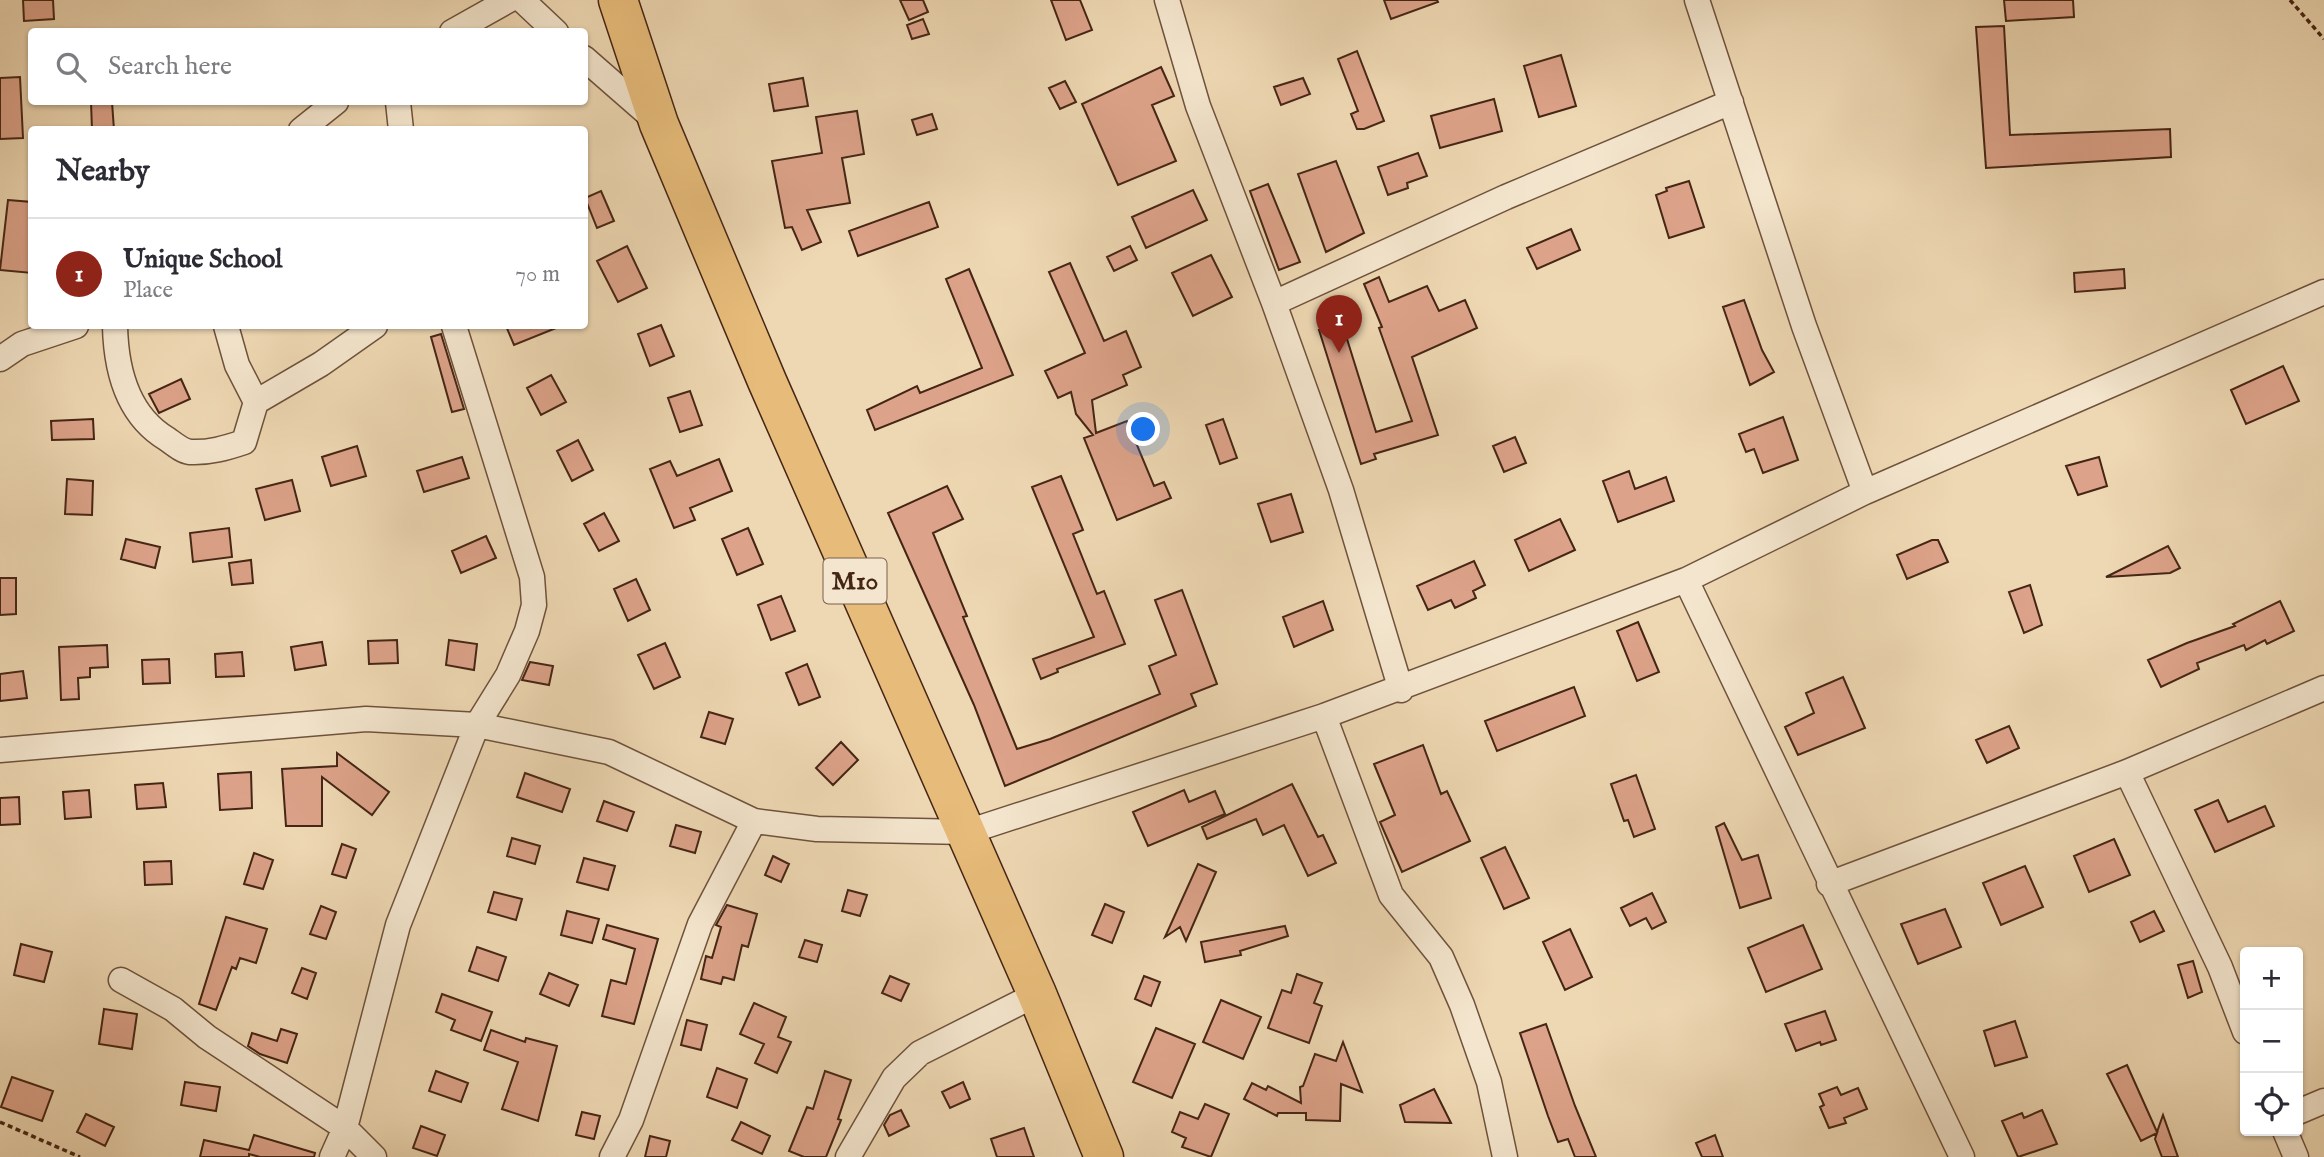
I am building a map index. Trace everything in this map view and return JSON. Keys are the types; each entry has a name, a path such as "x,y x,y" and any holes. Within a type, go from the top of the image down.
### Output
{"main road":[{"name":"M10","path":"618,0 659,124 767,381 1037,994 1104,1157"}],"street":[{"path":"459,28 509,0"},
{"path":"522,0 552,28"},
{"path":"1167,0 1198,106 1275,303 1341,490 1401,690"},
{"path":"1698,0 1804,326 1865,492"},
{"path":"588,63 659,124"},
{"path":"1275,303 1506,197 1731,102"},
{"path":"306,126 332,105"},
{"path":"398,105 401,126"},
{"path":"0,750 366,719 477,725 610,752 754,821 817,829 967,832 1401,690 1686,580 1865,492 2324,292"},
{"path":"0,359 22,344 67,329"},
{"path":"115,329 116,358 130,402 152,430 187,452 220,450 244,442 256,402 321,364 371,329"},
{"path":"227,329 237,365 256,402"},
{"path":"332,1157 345,1128 398,925 477,725 508,675 527,631 534,605 532,577 455,329"},
{"path":"1686,580 1829,884 1962,1157"},
{"path":"1829,884 2127,772 2324,688"},
{"path":"1324,716 1391,895 1441,957 1461,1005 1489,1082 1505,1157"},
{"path":"2127,772 2220,967 2240,1019"},
{"path":"612,1157 636,1107 700,924 754,821"},
{"path":"121,980 173,1009 207,1037 345,1128 374,1157"},
{"path":"848,1157 894,1078 920,1052 1037,994"},
{"path":"2303,1110 2324,1101"},
{"path":"2287,1136 2296,1157"}],"path":[{"path":"2290,0 2324,39"},
{"path":"0,1122 80,1157"}],"building":[{"path":"23,0 53,0 54,19 24,21"},
{"path":"900,0 923,0 928,12 909,20"},
{"path":"1051,0 1080,0 1092,30 1066,40"},
{"path":"1384,0 1437,0 1438,2 1391,19"},
{"path":"2004,0 2073,0 2074,17 2006,21"},
{"path":"923,19 929,34 912,39 907,25"},
{"path":"2004,26 2010,135 2170,129 2171,157 1986,168 1976,27"},
{"path":"1357,51 1384,121 1364,129 1357,129 1351,114 1358,111 1338,59"},
{"path":"1561,55 1576,106 1539,117 1524,66"},
{"path":"1161,67 1174,96 1152,105 1176,161 1118,185 1082,104"},
{"path":"20,77 23,138 0,139 0,78"},
{"path":"803,78 808,106 774,111 769,84"},
{"path":"1303,78 1310,94 1281,105 1274,87"},
{"path":"1065,81 1076,102 1060,109 1049,88"},
{"path":"1494,99 1502,131 1440,148 1431,116"},
{"path":"91,105 112,105 114,126 92,126"},
{"path":"857,111 864,154 842,158 850,203 807,210 821,242 802,250 792,227 785,228 772,161 822,153 816,117"},
{"path":"932,114 937,129 917,135 912,120"},
{"path":"1418,153 1427,176 1407,183 1408,188 1388,195 1378,167"},
{"path":"1336,161 1364,233 1326,252 1298,174"},
{"path":"1689,181 1704,227 1669,238 1656,195 1667,191 1666,188"},
{"path":"1268,184 1300,262 1279,270 1250,191"},
{"path":"1193,190 1207,220 1146,248 1132,217"},
{"path":"601,191 614,221 597,228 588,206 588,197"},
{"path":"8,200 28,202 28,273 0,270"},
{"path":"929,202 938,227 858,256 849,231"},
{"path":"1571,229 1580,250 1537,269 1527,248"},
{"path":"627,246 647,288 618,302 597,261"},
{"path":"1130,246 1137,260 1114,271 1107,257"},
{"path":"1211,255 1232,297 1193,316 1172,273"},
{"path":"1070,263 1104,341 1126,331 1141,367 1123,375 1127,385 1092,400 1096,433 1127,421 1154,486 1164,482 1171,498 1117,520 1084,438 1093,435 1076,414 1071,392 1058,398 1045,371 1085,353 1049,272"},
{"path":"969,269 1013,375 875,430 867,410 917,386 920,393 982,368 946,279"},
{"path":"2124,269 2125,288 2075,292 2074,273"},
{"path":"1379,277 1389,302 1427,286 1439,311 1465,300 1477,328 1412,357 1438,435 1374,454 1376,459 1361,464 1319,330 1342,323 1376,432 1412,421 1379,328 1382,327 1364,284"},
{"path":"1744,300 1762,350 1774,372 1750,385 1723,307"},
{"path":"661,325 674,356 650,366 638,334"},
{"path":"507,329 554,329 514,345"},
{"path":"441,334 464,409 452,412 431,337"},
{"path":"2283,366 2299,401 2246,424 2231,390"},
{"path":"551,375 566,402 541,415 527,388"},
{"path":"181,379 190,399 159,413 149,394"},
{"path":"690,391 702,425 680,432 668,398"},
{"path":"1783,417 1798,460 1763,473 1754,449 1746,452 1739,434"},
{"path":"93,419 94,439 52,440 51,421"},
{"path":"1223,419 1237,458 1220,464 1206,425"},
{"path":"1515,437 1526,463 1504,472 1493,446"},
{"path":"578,440 593,470 572,481 557,451"},
{"path":"357,446 366,476 331,486 322,457"},
{"path":"462,457 469,478 424,492 417,471"},
{"path":"2099,457 2107,486 2078,495 2066,466"},
{"path":"719,459 732,491 690,508 695,520 674,528 650,469 670,461 677,476"},
{"path":"1629,471 1635,489 1666,477 1674,501 1618,522 1603,481"},
{"path":"1061,476 1083,530 1073,534 1097,594 1104,591 1125,644 1057,669 1058,672 1041,679 1033,659 1094,637 1032,487"},
{"path":"67,479 93,481 92,515 65,514"},
{"path":"292,480 300,511 265,520 256,489"},
{"path":"947,486 963,519 933,533 967,616 963,617 1017,749 1050,739 1160,694 1149,666 1176,655 1155,600 1182,590 1217,684 1191,694 1196,706 1005,786 974,705 888,513"},
{"path":"1291,494 1303,532 1271,542 1258,504"},
{"path":"604,513 619,541 599,551 584,524"},
{"path":"1560,519 1575,550 1529,571 1515,540"},
{"path":"229,528 232,557 193,562 190,533"},
{"path":"748,528 763,564 737,575 722,539"},
{"path":"486,536 496,558 461,573 452,551"},
{"path":"126,539 160,547 155,568 121,559"},
{"path":"1938,540 1948,562 1907,579 1897,555"},
{"path":"2168,546 2180,568 2170,573 2106,577"},
{"path":"251,560 253,583 232,585 229,563"},
{"path":"1474,561 1485,585 1473,591 1476,598 1455,608 1451,600 1428,610 1417,586"},
{"path":"0,578 16,578 16,614 0,615"},
{"path":"636,579 650,610 628,621 614,589"},
{"path":"2030,585 2042,625 2024,633 2009,592"},
{"path":"781,596 795,631 771,640 758,605"},
{"path":"1323,601 1333,630 1294,647 1283,617"},
{"path":"2280,601 2294,631 2267,644 2265,640 2246,650 2244,645 2197,663 2199,669 2161,687 2148,660 2235,626 2233,624"},
{"path":"1638,622 1659,672 1637,681 1617,631"},
{"path":"397,640 398,663 369,664 368,641"},
{"path":"449,640 477,644 474,670 446,665"},
{"path":"322,642 326,665 295,670 291,647"},
{"path":"665,643 680,677 654,689 638,655"},
{"path":"107,645 108,667 90,668 90,677 78,678 79,699 61,700 59,647"},
{"path":"242,652 244,676 216,677 215,654"},
{"path":"169,659 170,683 143,684 142,660"},
{"path":"530,662 553,666 549,685 522,680"},
{"path":"807,664 820,697 799,705 786,673"},
{"path":"23,671 27,698 0,701 0,674"},
{"path":"1843,677 1865,728 1798,755 1785,727 1814,713 1806,693"},
{"path":"1574,687 1585,716 1497,751 1485,721"},
{"path":"709,712 733,719 725,744 701,737"},
{"path":"2009,726 2019,748 1987,763 1976,740"},
{"path":"841,742 858,760 833,785 816,768"},
{"path":"1423,745 1441,794 1447,791 1470,841 1402,872 1380,822 1395,815 1374,764"},
{"path":"337,753 389,792 372,815 322,777 322,826 286,826 282,769 337,766"},
{"path":"251,772 252,808 220,810 218,774"},
{"path":"525,773 570,789 562,812 517,797"},
{"path":"1636,775 1655,829 1634,837 1628,820 1624,821 1611,784"},
{"path":"163,783 166,807 137,809 135,785"},
{"path":"1292,784 1318,837 1323,835 1336,863 1308,876 1284,825 1263,835 1256,819 1207,839 1202,827"},
{"path":"89,790 91,817 65,819 63,792"},
{"path":"1184,790 1189,802 1215,791 1225,814 1148,846 1133,812"},
{"path":"19,797 20,824 0,825 0,798"},
{"path":"2218,800 2228,822 2265,806 2274,826 2215,852 2195,810"},
{"path":"604,801 634,812 627,831 597,821"},
{"path":"1724,823 1742,860 1758,855 1771,898 1740,908 1716,827"},
{"path":"676,825 701,832 695,853 670,846"},
{"path":"512,838 540,846 535,864 507,856"},
{"path":"2114,839 2130,875 2089,892 2074,856"},
{"path":"342,844 356,849 346,878 332,874"},
{"path":"1505,847 1529,898 1504,909 1481,858"},
{"path":"254,853 273,860 263,889 244,884"},
{"path":"773,856 789,864 781,882 765,875"},
{"path":"584,858 615,866 608,890 577,882"},
{"path":"171,861 172,884 145,885 144,862"},
{"path":"1198,864 1216,872 1186,941 1180,927 1165,937"},
{"path":"2025,866 2043,907 2001,925 1983,883"},
{"path":"848,890 867,895 860,916 842,911"},
{"path":"494,892 522,899 516,920 488,912"},
{"path":"1652,893 1666,922 1652,929 1646,918 1630,926 1621,908"},
{"path":"1105,904 1124,912 1112,943 1092,935"},
{"path":"727,905 757,914 748,947 742,945 734,980 723,977 721,984 701,979 706,956 712,958 721,927 716,925"},
{"path":"321,906 336,912 326,939 310,934"},
{"path":"1945,909 1961,947 1918,964 1901,924"},
{"path":"567,911 599,919 592,943 561,935"},
{"path":"2154,911 2164,931 2140,942 2131,922"},
{"path":"226,917 267,929 256,963 240,958 236,969 232,967 216,1010 199,1004"},
{"path":"607,925 658,939 634,1024 602,1016 611,980 626,984 635,949 603,939"},
{"path":"1803,925 1822,969 1766,992 1748,948"},
{"path":"1285,926 1288,936 1240,951 1241,955 1205,962 1201,942"},
{"path":"1570,929 1592,977 1565,990 1543,942"},
{"path":"805,940 822,945 817,962 799,957"},
{"path":"21,944 52,952 44,982 14,975"},
{"path":"477,947 506,957 498,981 469,971"},
{"path":"2193,961 2202,992 2188,998 2178,965"},
{"path":"302,968 316,973 307,999 292,993"},
{"path":"549,973 578,985 569,1006 540,994"},
{"path":"1297,974 1322,983 1314,1003 1322,1006 1309,1043 1268,1028 1282,990 1291,993"},
{"path":"890,976 909,984 901,1001 882,993"},
{"path":"1144,976 1160,982 1151,1006 1135,999"},
{"path":"442,994 492,1012 481,1041 451,1030 455,1020 436,1012"},
{"path":"1221,1000 1261,1017 1243,1059 1203,1042"},
{"path":"754,1003 786,1017 778,1037 791,1042 777,1073 755,1063 764,1044 740,1034"},
{"path":"104,1009 137,1014 132,1049 99,1044"},
{"path":"1825,1011 1836,1040 1821,1045 1820,1042 1796,1051 1785,1024"},
{"path":"687,1020 707,1025 701,1050 681,1045"},
{"path":"2015,1021 2027,1057 1995,1066 1984,1031"},
{"path":"1546,1024 1596,1157 1575,1157 1568,1139 1558,1142 1548,1116 1520,1033"},
{"path":"1156,1028 1195,1044 1172,1098 1133,1082"},
{"path":"281,1029 297,1034 287,1063 260,1054 248,1046 252,1033 277,1041"},
{"path":"491,1030 525,1042 526,1038 557,1046 538,1121 502,1109 518,1062 484,1050"},
{"path":"1343,1042 1362,1092 1341,1084 1340,1121 1306,1120 1306,1113 1278,1113 1277,1116 1244,1099 1252,1083 1266,1090 1268,1086 1301,1103 1300,1087 1303,1086 1315,1054 1336,1061"},
{"path":"2127,1065 2157,1132 2163,1115 2178,1157 2162,1157 2155,1139 2157,1133 2141,1141 2107,1074"},
{"path":"717,1068 747,1079 737,1108 707,1097"},
{"path":"436,1071 468,1083 461,1102 429,1091"},
{"path":"825,1071 851,1080 838,1119 841,1120 826,1157 804,1157 789,1151 807,1107 813,1109"},
{"path":"12,1077 53,1091 42,1121 1,1107"},
{"path":"185,1082 220,1087 216,1111 181,1105"},
{"path":"963,1082 970,1099 950,1108 942,1092"},
{"path":"1837,1087 1841,1095 1858,1088 1867,1109 1844,1118 1846,1123 1829,1128 1820,1107 1824,1105 1819,1094"},
{"path":"1434,1089 1451,1123 1405,1122 1400,1105"},
{"path":"1205,1104 1229,1114 1211,1157 1182,1147 1186,1138 1172,1132 1180,1112 1198,1119"},
{"path":"901,1110 909,1126 889,1136 884,1125 890,1115"},
{"path":"2042,1110 2057,1144 2018,1157 2002,1121 2022,1113 2024,1118"},
{"path":"582,1112 600,1116 594,1139 576,1135"},
{"path":"86,1114 114,1127 105,1146 77,1132"},
{"path":"741,1122 770,1136 762,1154 732,1140"},
{"path":"421,1126 445,1135 437,1156 413,1148"},
{"path":"1024,1128 1034,1157 997,1157 991,1139"},
{"path":"254,1135 315,1153 314,1157 260,1157 249,1154 249,1157 200,1157 204,1140 249,1150"},
{"path":"1715,1135 1723,1157 1702,1157 1696,1143"},
{"path":"650,1136 670,1141 666,1157 645,1157"}],"place":[{"name":"Unique School","path":"1339,353"}]}
